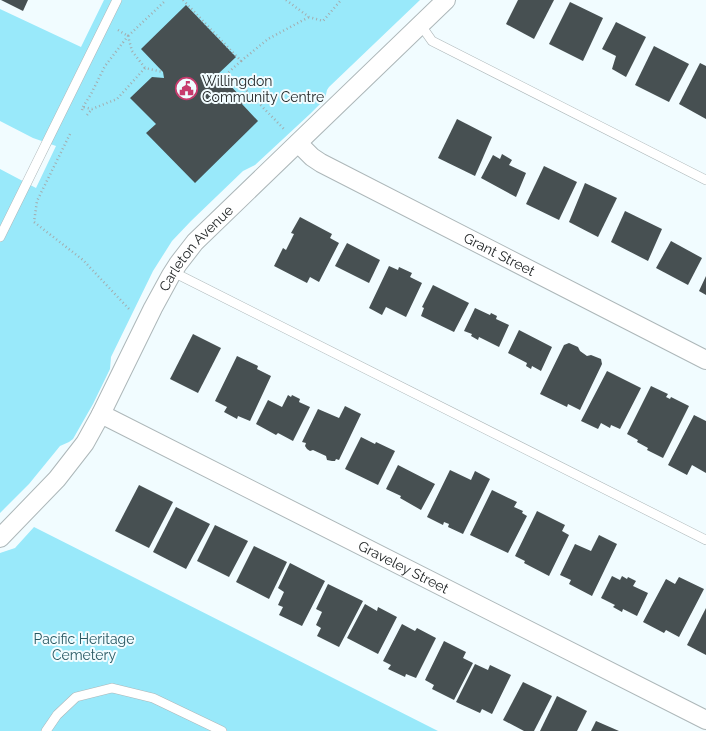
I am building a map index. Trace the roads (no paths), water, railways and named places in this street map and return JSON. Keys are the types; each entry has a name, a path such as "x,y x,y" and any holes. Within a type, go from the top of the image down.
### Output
{"street":[{"name":"Carleton Avenue","path":"0,538 28,510 71,462 92,432 173,272 195,242 446,0"},
{"name":"Grant Street","path":"298,143 312,157 321,163 706,360"},
{"name":"Graveley Street","path":"101,414 706,720"}],"lane":[{"path":"0,237 117,0"},
{"path":"420,24 432,41 706,180"},
{"path":"173,272 706,540"},
{"path":"46,731 56,714 76,697 112,688 153,698 222,731"}],"place":[{"name":"Willingdon Community Centre","path":"187,89"}],"park label":[{"name":"Pacific Heritage Cemetery","path":"84,648"}]}
